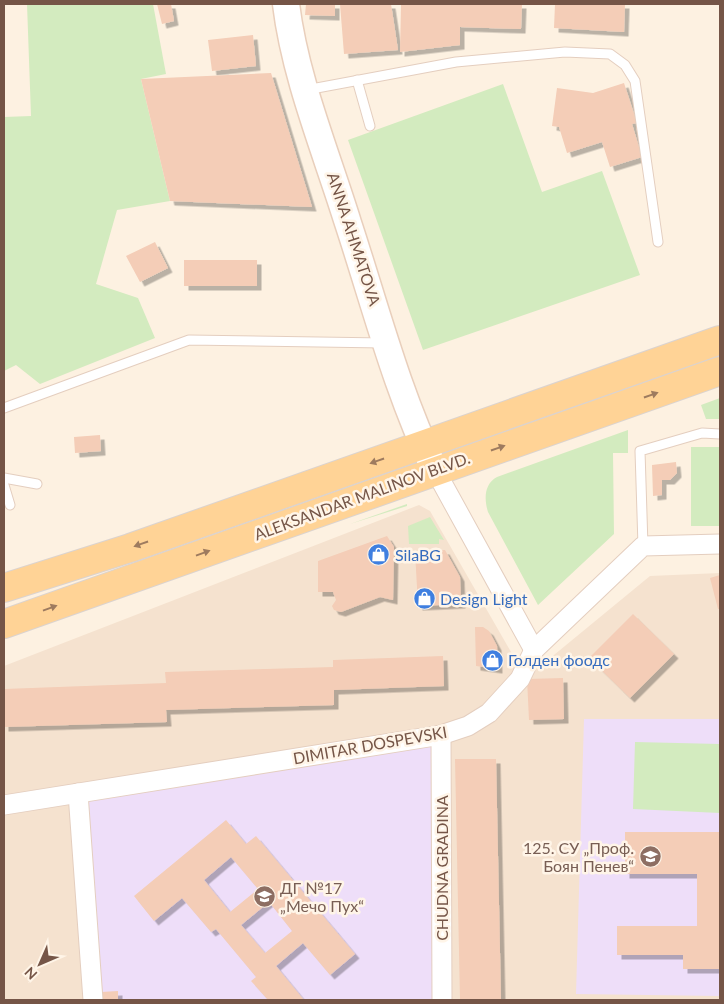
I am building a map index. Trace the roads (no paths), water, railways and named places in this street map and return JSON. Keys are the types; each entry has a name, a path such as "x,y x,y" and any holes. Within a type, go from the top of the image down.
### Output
{"main road":[{"name":"ALEKSANDAR MALINOV BLVD.","path":"4,588 130,548 720,340"},
{"name":"ALEKSANDAR MALINOV BLVD.","path":"4,624 435,470 720,371"}],"street":[{"name":"ANNA AHMATOVA","path":"286,4 288,23 306,90 387,343 423,445 435,470"},
{"path":"435,470 534,650"},
{"path":"642,546 720,544"},
{"name":"DIMITAR DOSPEVSKI","path":"4,805 441,735 468,726 489,713 520,679 534,650 642,546"},
{"name":"CHUDNA GRADINA","path":"441,735 442,1000"},
{"path":"78,793 93,1000"}],"lane":[{"path":"306,90 456,62 565,52 610,54 625,65 635,81 658,242"},
{"path":"357,80 370,126"},
{"path":"4,408 189,340 387,343"},
{"path":"642,546 640,451 702,434 720,434"},
{"path":"4,478 37,484"},
{"path":"4,485 10,505"}],"place":[{"name":"SilaBG","path":"379,555"},
{"name":"Design Light","path":"424,599"},
{"name":"Голден фоодс","path":"492,660"},
{"name":"125. СУ „Проф. Боян Пенев“","path":"650,857"},
{"name":"ДГ №17 „Мечо Пух“","path":"264,897"}]}
